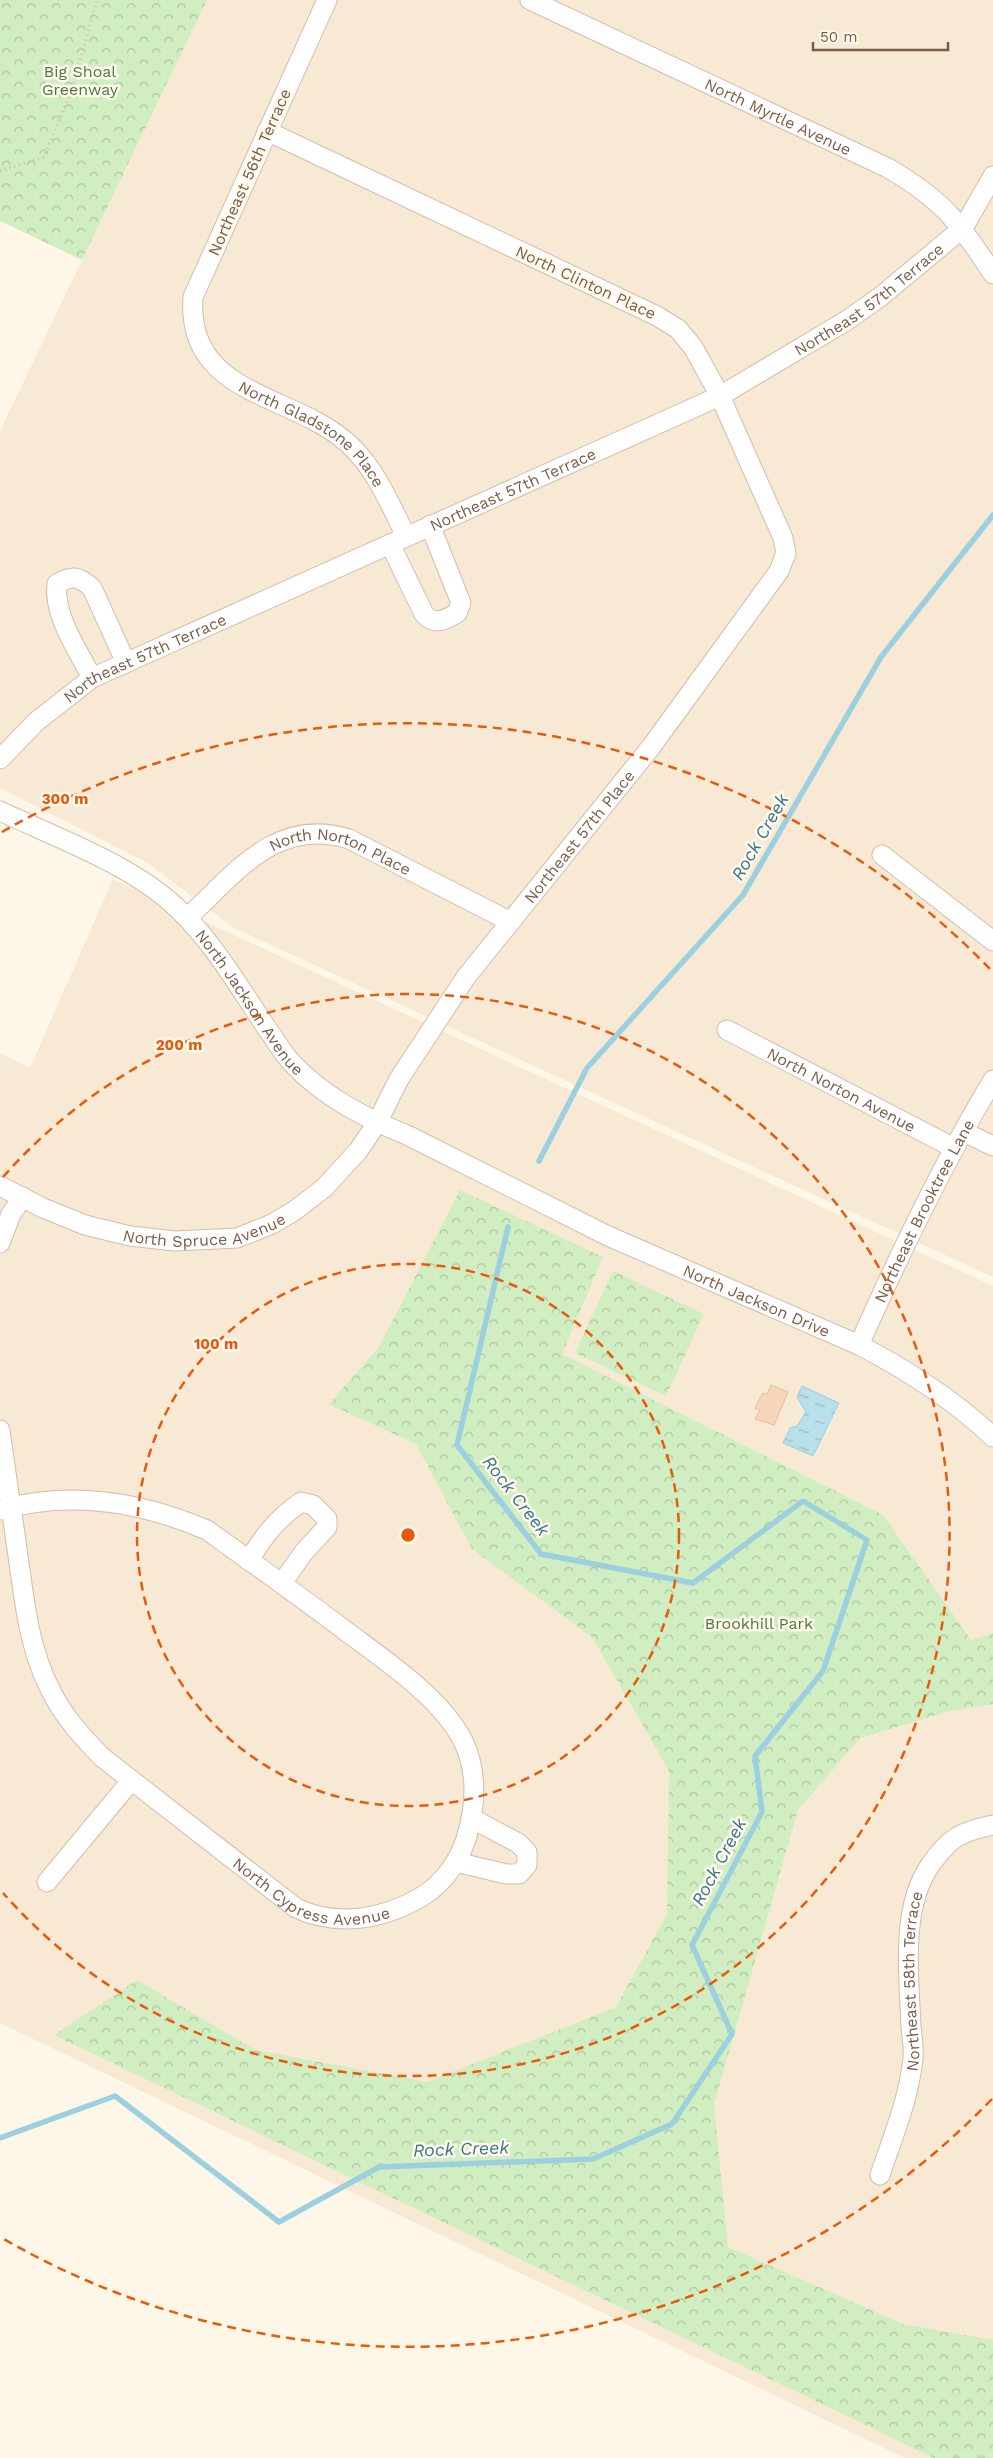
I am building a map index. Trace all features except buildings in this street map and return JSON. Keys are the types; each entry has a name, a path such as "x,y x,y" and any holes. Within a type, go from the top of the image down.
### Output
{"street":[{"name":"Northeast 56th Terrace","path":"201,347 193,321 193,297 327,0"},
{"name":"North Myrtle Avenue","path":"530,0 888,168 932,196 963,228 993,274"},
{"name":"North Clinton Place","path":"268,131 668,322 694,347 720,396 783,538 786,553"},
{"name":"Northeast 57th Terrace","path":"0,759 37,721 92,678 720,396 866,306 963,228 993,176"},
{"name":"North Gladstone Place","path":"201,347 211,363 229,378 327,428 347,442 375,475 424,614 429,619 437,622 457,614 461,603 430,526"},
{"name":"Northeast 57th Place","path":"377,1123 399,1079 438,1016 509,921 651,747 779,571 786,553"},
{"path":"92,678 64,623 56,594 57,584 65,579 82,578 92,588 126,662"},
{"name":"North Jackson Avenue","path":"0,811 128,872 159,892 203,936 292,1063 344,1104 377,1123 508,1186"},
{"name":"North Norton Place","path":"187,918 263,849 286,838 311,833 336,835 348,839 509,921"},
{"path":"882,855 993,942"},
{"name":"North Norton Avenue","path":"727,1030 954,1148"},
{"name":"Northeast Brooktree Lane","path":"859,1345 909,1236 954,1148 993,1080"},
{"name":"North Spruce Avenue","path":"0,1186 71,1220 130,1236 175,1241 236,1238 272,1224 294,1211 324,1188 358,1151 377,1123"},
{"path":"964,1132 993,1146"},
{"name":"North Jackson Drive","path":"508,1186 608,1236 859,1345 897,1365 942,1394 993,1436"},
{"path":"0,1243 11,1214 23,1197"},
{"name":"North Cypress Avenue","path":"0,1430 5,1508 29,1630 39,1666 58,1703 77,1731 103,1758 296,1908 328,1919 364,1919 408,1905 428,1893 445,1877 456,1862 466,1840 472,1818 474,1792 468,1754 451,1720 398,1670 207,1530 148,1509 85,1500 38,1502 5,1508"},
{"path":"249,1561 263,1537 283,1515 301,1502 313,1505 327,1518 327,1527 304,1552 282,1584"},
{"path":"47,1882 131,1781"},
{"path":"456,1862 506,1874 519,1874 527,1865 527,1852 518,1843 472,1818"},
{"name":"Northeast 58th Terrace","path":"880,2175 910,2082 913,2054 909,1921 914,1896 924,1873 939,1853 951,1842 968,1830 993,1825"}],"path":[{"path":"0,171 44,157 71,92 97,0"}],"shaded area":[{"path":"207,0 993,0 993,1277 234,928 148,863 0,788 0,431"},
{"path":"113,879 993,1286 993,2458 905,2458 0,2023 0,1053 30,1068"}],"green space":[{"name":"Big Shoal Greenway","path":"0,0 207,0 82,260 0,221"},
{"name":"Brookhill Park","path":"460,1190 603,1257 562,1354 883,1515 971,1640 993,1633 993,1704 950,1711 860,1738 798,1810 714,2105 728,2247 903,2324 993,2340 993,2458 934,2458 54,2035 137,1980 255,2050 427,2082 616,2007 667,1914 669,1771 592,1637 472,1549 416,1444 329,1404 379,1347"},
{"path":"613,1271 704,1314 666,1396 575,1353"}],"water":[{"path":"802,1386 839,1403 813,1456 783,1443 790,1428 797,1426 806,1412 797,1397"}],"waterway":[{"name":"Rock Creek","path":"539,1161 587,1068 743,895 881,657 993,515"},
{"name":"Rock Creek","path":"0,2138 115,2096 279,2222 379,2167 593,2159 672,2124 732,2034 692,1945 762,1812 755,1756 823,1671 867,1540 803,1501 693,1583 541,1554 457,1445 508,1227"}]}
